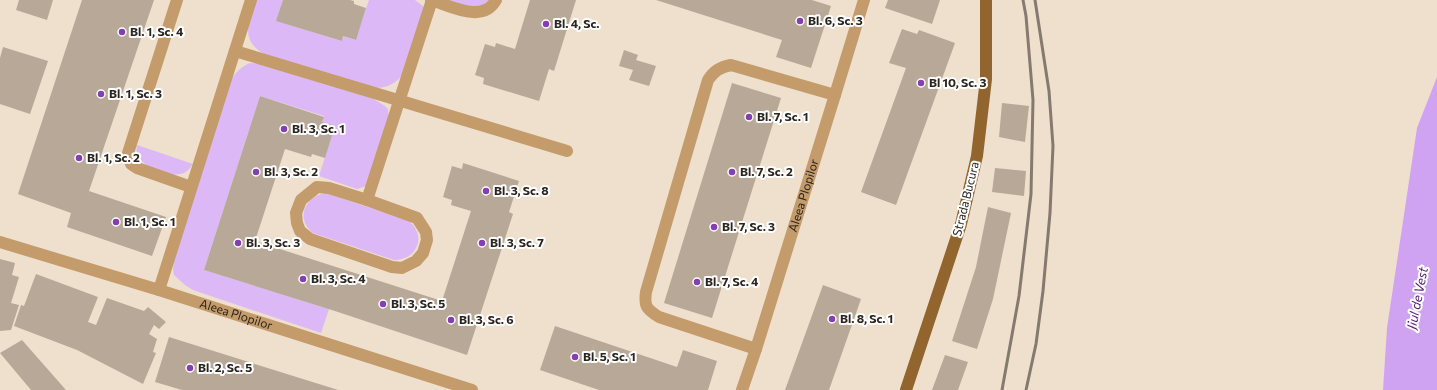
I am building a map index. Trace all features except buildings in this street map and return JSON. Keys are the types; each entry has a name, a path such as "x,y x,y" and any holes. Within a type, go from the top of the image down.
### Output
{"main road":[{"name":"Strada Bucura","path":"906,390 961,224 977,156 986,79 986,0"}],"street":[{"path":"177,0 128,153 131,164 137,168 191,187"},
{"path":"368,200 432,0 471,12 482,12 492,7 496,0"},
{"name":"Aleea Plopilor","path":"742,390 836,95 864,0"},
{"path":"159,290 235,51 249,1"},
{"path":"235,51 567,151"},
{"path":"756,349 659,317 650,312 645,302 646,292 708,80 713,72 723,66 731,65 836,95"},
{"path":"317,187 328,188 368,200 417,218 426,232 427,240 423,253 416,261 402,268 392,267 310,239 300,231 296,214 302,200 317,187"},
{"name":"Aleea Plopilor","path":"0,242 159,290 472,390"}],"shaded area":[{"path":"256,0 283,0 277,21 342,41 343,36 355,40 369,0 415,0 424,7 405,71 396,82 388,86 374,88 265,55 257,49 249,37 249,23"},
{"path":"446,0 489,0 479,6 468,7"},
{"path":"250,63 260,64 372,98 388,109 389,122 366,186 357,189 319,176 335,126 322,122 324,116 260,96 204,270 329,309 321,333 193,290 174,275 174,260 231,80 239,70"},
{"path":"137,145 193,164 184,173 170,174 161,172 153,169 140,159 137,152"},
{"path":"326,193 409,221 417,233 418,240 414,252 402,259 394,260 313,233 304,221 305,209 308,203 313,199"}],"water":[{"name":"Jiul de Vest","path":"1437,77 1437,390 1383,390 1387,328 1417,128"}],"railway":[{"path":"1002,390 1019,296 1031,194 1033,100 1026,16 1023,0"},
{"path":"1026,390 1036,344 1043,291 1050,213 1053,146 1049,91 1035,0"}],"place":[{"name":"Bl. 6, Sc. 3","path":"800,21"},
{"name":"Bl. 4, Sc.","path":"546,24"},
{"name":"Bl. 1, Sc. 4","path":"122,32"},
{"name":"Bl 10, Sc. 3","path":"921,83"},
{"name":"Bl. 1, Sc. 3","path":"101,94"},
{"name":"Bl. 7, Sc. 1","path":"749,117"},
{"name":"Bl. 3, Sc. 1","path":"284,129"},
{"name":"Bl. 1, Sc. 2","path":"79,158"},
{"name":"Bl. 3, Sc. 2","path":"256,172"},
{"name":"Bl. 7, Sc. 2","path":"732,172"},
{"name":"Bl. 3, Sc. 8","path":"486,191"},
{"name":"Bl. 1, Sc. 1","path":"116,222"},
{"name":"Bl. 7, Sc. 3","path":"714,227"},
{"name":"Bl. 3, Sc. 3","path":"238,243"},
{"name":"Bl. 3, Sc. 7","path":"482,243"},
{"name":"Bl. 3, Sc. 4","path":"303,279"},
{"name":"Bl. 7, Sc. 4","path":"697,282"},
{"name":"Bl. 3, Sc. 5","path":"383,304"},
{"name":"Bl. 8, Sc. 1","path":"832,319"},
{"name":"Bl. 3, Sc. 6","path":"451,320"},
{"name":"Bl. 5, Sc. 1","path":"575,357"},
{"name":"Bl. 2, Sc. 5","path":"190,368"}]}
